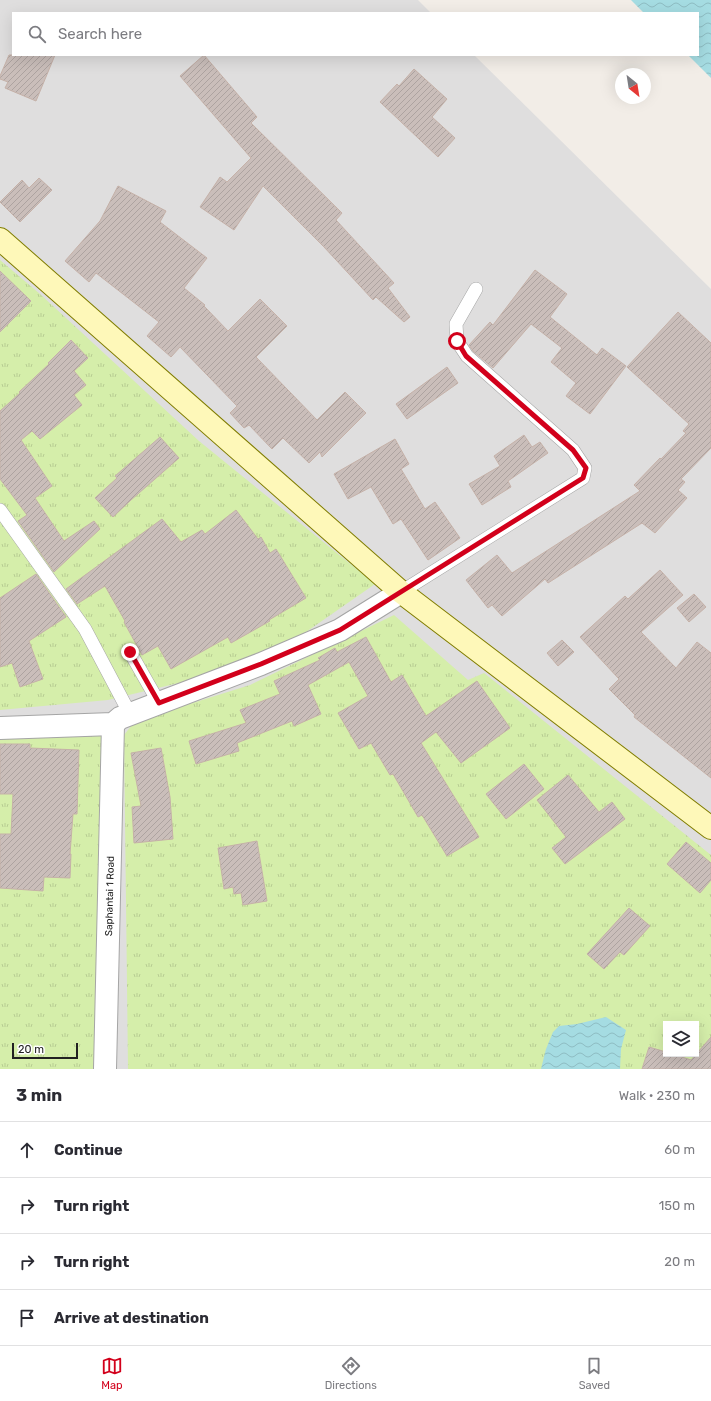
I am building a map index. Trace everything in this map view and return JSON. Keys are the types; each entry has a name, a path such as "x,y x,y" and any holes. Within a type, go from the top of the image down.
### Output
{"street":[{"path":"0,239 401,592 711,828"},
{"path":"0,728 121,719 261,664 340,630 401,592"},
{"name":"Saphantai 1 Road","path":"105,1069 121,719"}],"lane":[{"path":"401,592 583,478 586,468 573,450 466,356 457,341 456,324 476,289"},
{"path":"0,510 85,629 121,719"},
{"path":"130,652 159,703"}],"shaded area":[{"path":"0,0 418,0 430,12 12,12 12,56 475,56 711,289 711,1069 0,1069"}],"green space":[{"path":"0,260 40,294 199,441 375,584 296,639 187,681 108,700 0,710"},
{"path":"394,615 468,680 484,673 711,855 711,1069 128,1069 124,735 135,721 250,685"},
{"path":"0,731 98,731 103,739 101,751 98,1069 0,1069"}],"water":[{"path":"631,0 711,0 711,78 689,56 699,56 699,12 643,12"},
{"path":"606,1017 626,1030 621,1049 620,1069 541,1069 546,1049 553,1032 559,1026 577,1024"}],"building":[{"path":"9,55 55,56 36,101 5,88 8,82 0,79"},
{"path":"203,56 205,56 257,117 251,123 342,213 336,220 394,283 388,288 410,317 404,322 376,297 373,300 324,247 263,186 234,230 200,207 220,177 227,182 251,158 180,76"},
{"path":"414,69 447,99 432,117 455,138 438,157 380,102 397,84 399,86"},
{"path":"39,178 52,190 20,222 0,202 22,180 29,188"},
{"path":"118,186 166,211 160,222 207,258 184,288 205,305 204,306 228,331 260,299 287,326 256,357 317,420 345,392 366,413 322,457 320,452 309,463 283,438 272,449 249,425 244,428 230,413 237,406 180,347 171,357 147,336 159,322 96,273 89,282 65,261 100,221"},
{"path":"535,270 567,294 550,317 597,355 602,348 626,366 590,414 566,396 576,383 551,362 562,348 531,324 493,368 473,351 469,345 490,322 493,325"},
{"path":"0,271 31,301 0,332"},
{"path":"678,312 711,343 711,448 681,479 685,482 678,490 687,498 655,533 642,523 548,583 545,579 502,616 492,605 488,608 466,580 497,555 512,573 640,491 634,485 686,433 683,431 689,424 627,367"},
{"path":"71,340 88,358 74,371 86,385 74,395 82,405 40,439 32,431 21,440 52,486 35,498 64,541 94,521 100,529 54,572 18,521 27,515 0,479 0,411 49,364 48,363"},
{"path":"447,367 458,383 407,419 396,404"},
{"path":"524,435 532,447 540,442 548,453 508,481 511,487 482,505 469,484 500,466 494,456"},
{"path":"160,437 179,458 113,517 95,498 117,478 115,476"},
{"path":"395,439 409,464 401,469 425,509 435,502 460,538 428,560 401,519 393,524 371,487 348,499 334,474"},
{"path":"236,510 258,539 261,537 270,553 276,549 306,598 269,620 270,621 231,643 228,637 171,669 158,646 142,655 105,586 77,604 66,589 162,519 181,542 202,530 205,534"},
{"path":"660,570 683,595 641,632 676,668 697,642 711,653 711,778 634,717 635,715 609,689 619,679 580,637 625,596 628,599"},
{"path":"36,574 66,617 29,641 43,679 20,687 12,663 0,667 0,598"},
{"path":"694,594 706,607 689,622 677,608"},
{"path":"366,637 391,682 402,675 426,716 477,681 510,728 461,763 436,732 421,743 479,837 447,856 422,815 418,817 393,774 390,775 371,743 359,749 338,713 368,696 349,662 308,685 321,714 294,726 292,721 237,743 239,751 196,764 189,741 246,723 240,710 280,694 274,681 320,660 318,658 335,648 337,652"},
{"path":"562,640 574,652 558,666 547,653"},
{"path":"0,744 30,744 30,748 79,750 77,814 73,814 70,878 44,877 43,891 0,888 0,834 11,834 13,794 0,794"},
{"path":"161,748 170,797 173,839 134,843 132,807 141,806 131,753"},
{"path":"524,764 544,789 506,819 486,794"},
{"path":"568,775 599,812 612,802 625,819 565,864 552,848 566,837 537,800"},
{"path":"257,841 267,901 243,905 241,893 234,894 233,887 224,889 218,848"},
{"path":"686,842 711,863 711,880 700,893 667,864"},
{"path":"629,908 650,926 624,955 620,952 604,969 587,954"},
{"path":"711,1037 711,1069 642,1069 649,1047 663,1051 663,1057 682,1057 691,1060 694,1057 699,1057 699,1051"}],"route":[{"path":"130,652 159,703 261,664 340,630 583,478 586,468 573,450 466,356 457,341"}]}
